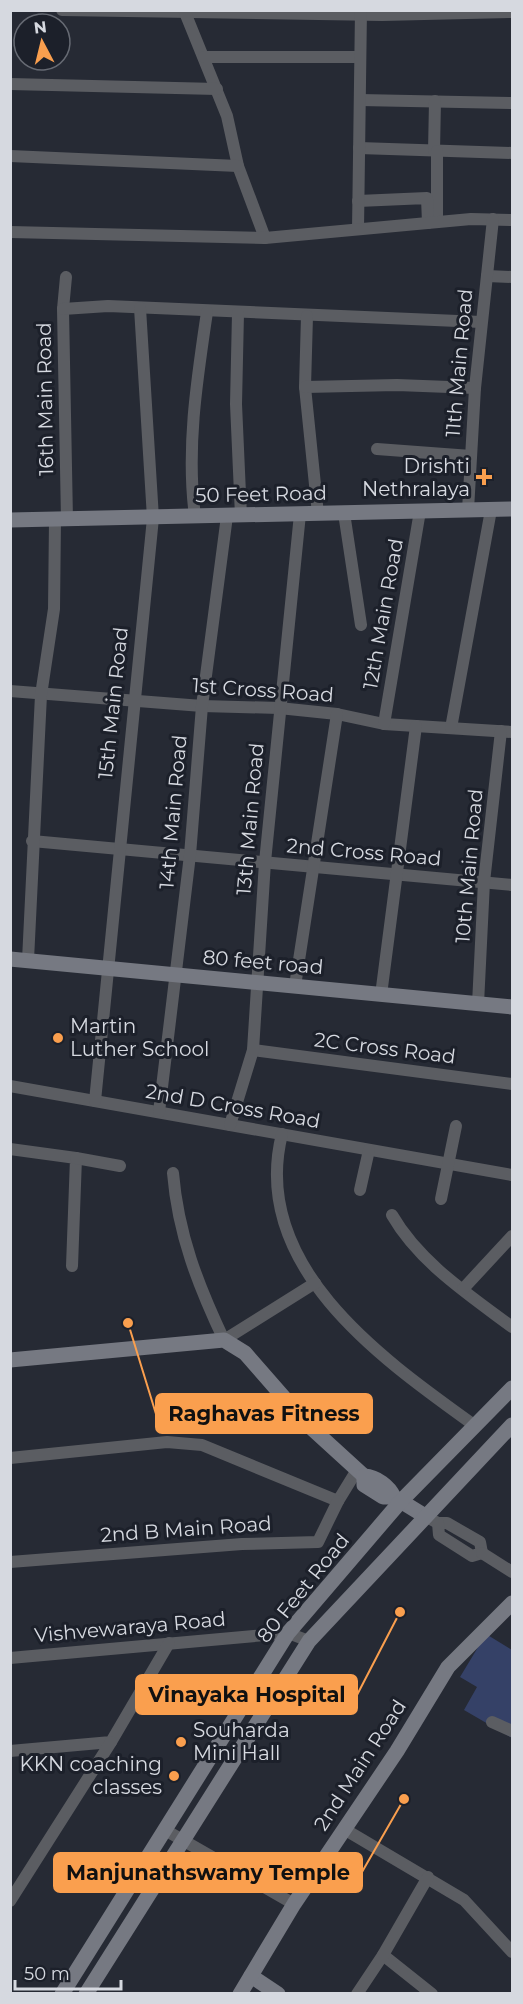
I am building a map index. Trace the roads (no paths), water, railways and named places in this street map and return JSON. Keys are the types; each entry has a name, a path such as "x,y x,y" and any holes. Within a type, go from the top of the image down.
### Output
{"main road":[{"name":"50 Feet Road","path":"10,520 513,509"},
{"name":"80 feet road","path":"10,958 513,1007"},
{"path":"10,1360 224,1340 245,1353 302,1418 361,1473 364,1485 384,1497 398,1499 431,1519"},
{"name":"80 Feet Road","path":"62,1994 288,1633 398,1499 513,1388"},
{"name":"80 Feet Road","path":"86,1994 309,1641 431,1519 513,1425"},
{"name":"2nd Main Road","path":"240,1994 294,1904 448,1667 513,1603"},
{"path":"251,1976 278,1994"}],"street":[{"path":"62,10 513,12"},
{"path":"184,11 217,88 227,116 238,166 266,238"},
{"path":"358,229 361,12"},
{"path":"204,57 360,57"},
{"path":"10,84 217,88"},
{"path":"360,100 513,103"},
{"path":"432,222 435,101"},
{"path":"359,148 513,153"},
{"path":"10,156 238,166"},
{"path":"358,201 427,198 432,222"},
{"name":"11th Main Road","path":"468,510 475,388 493,219"},
{"path":"10,232 266,238 432,222 513,220"},
{"path":"487,276 513,277"},
{"name":"16th Main Road","path":"28,960 32,841 41,695 54,609 61,520 63,309 66,277"},
{"path":"63,309 140,309 481,322"},
{"name":"15th Main Road","path":"94,1101 153,518 140,309"},
{"path":"195,516 190,483 197,376 207,312"},
{"path":"234,516 238,313"},
{"path":"307,316 305,387 318,514"},
{"path":"305,387 397,385 475,388"},
{"path":"377,449 471,456"},
{"path":"451,728 491,510"},
{"name":"12th Main Road","path":"384,724 420,512"},
{"path":"344,513 361,625"},
{"name":"13th Main Road","path":"230,1125 253,1050 265,862 300,514"},
{"name":"14th Main Road","path":"159,1112 190,855 202,706 234,516"},
{"name":"1st Cross Road","path":"10,691 202,706 279,708 337,714 384,724 507,731"},
{"path":"295,987 337,714"},
{"path":"381,995 416,726"},
{"name":"10th Main Road","path":"478,1004 484,882 507,731"},
{"name":"2nd Cross Road","path":"32,841 513,885"},
{"name":"2C Cross Road","path":"253,1050 513,1084"},
{"name":"2nd D Cross Road","path":"10,1086 513,1175"},
{"path":"441,1199 456,1126"},
{"path":"282,1134 276,1160 280,1215 315,1283 352,1330 400,1372 474,1425"},
{"path":"10,1149 120,1166"},
{"path":"360,1190 369,1150"},
{"path":"72,1266 76,1158"},
{"path":"173,1173 181,1231 189,1258 224,1340 315,1283"},
{"path":"392,1215 405,1238 463,1289 513,1326"},
{"path":"463,1289 513,1236"},
{"path":"10,1458 167,1442 202,1445 338,1501 361,1473"},
{"name":"2nd B Main Road","path":"10,1562 230,1545 318,1542 338,1501"},
{"path":"431,1519 447,1523 480,1542 482,1553 513,1572"},
{"path":"288,1633 309,1641"},
{"name":"Vishvewaraya Road","path":"10,1658 288,1633"},
{"path":"10,1900 111,1742 170,1643"},
{"path":"492,1722 513,1731"},
{"path":"10,1751 111,1742"},
{"path":"344,1829 464,1900 513,1952"},
{"path":"165,1830 294,1904"},
{"path":"357,1994 383,1955 428,1878"},
{"path":"383,1955 432,1994"}],"place":[{"name":"Drishti Nethralaya","path":"484,477"},
{"name":"Martin Luther School","path":"58,1038"},
{"name":"Raghavas Fitness","path":"128,1323"},
{"name":"Vinayaka Hospital","path":"400,1612"},
{"name":"Souharda Mini Hall","path":"181,1742"},
{"name":"KKN coaching classes","path":"174,1776"},
{"name":"Manjunathswamy Temple","path":"404,1799"}]}
